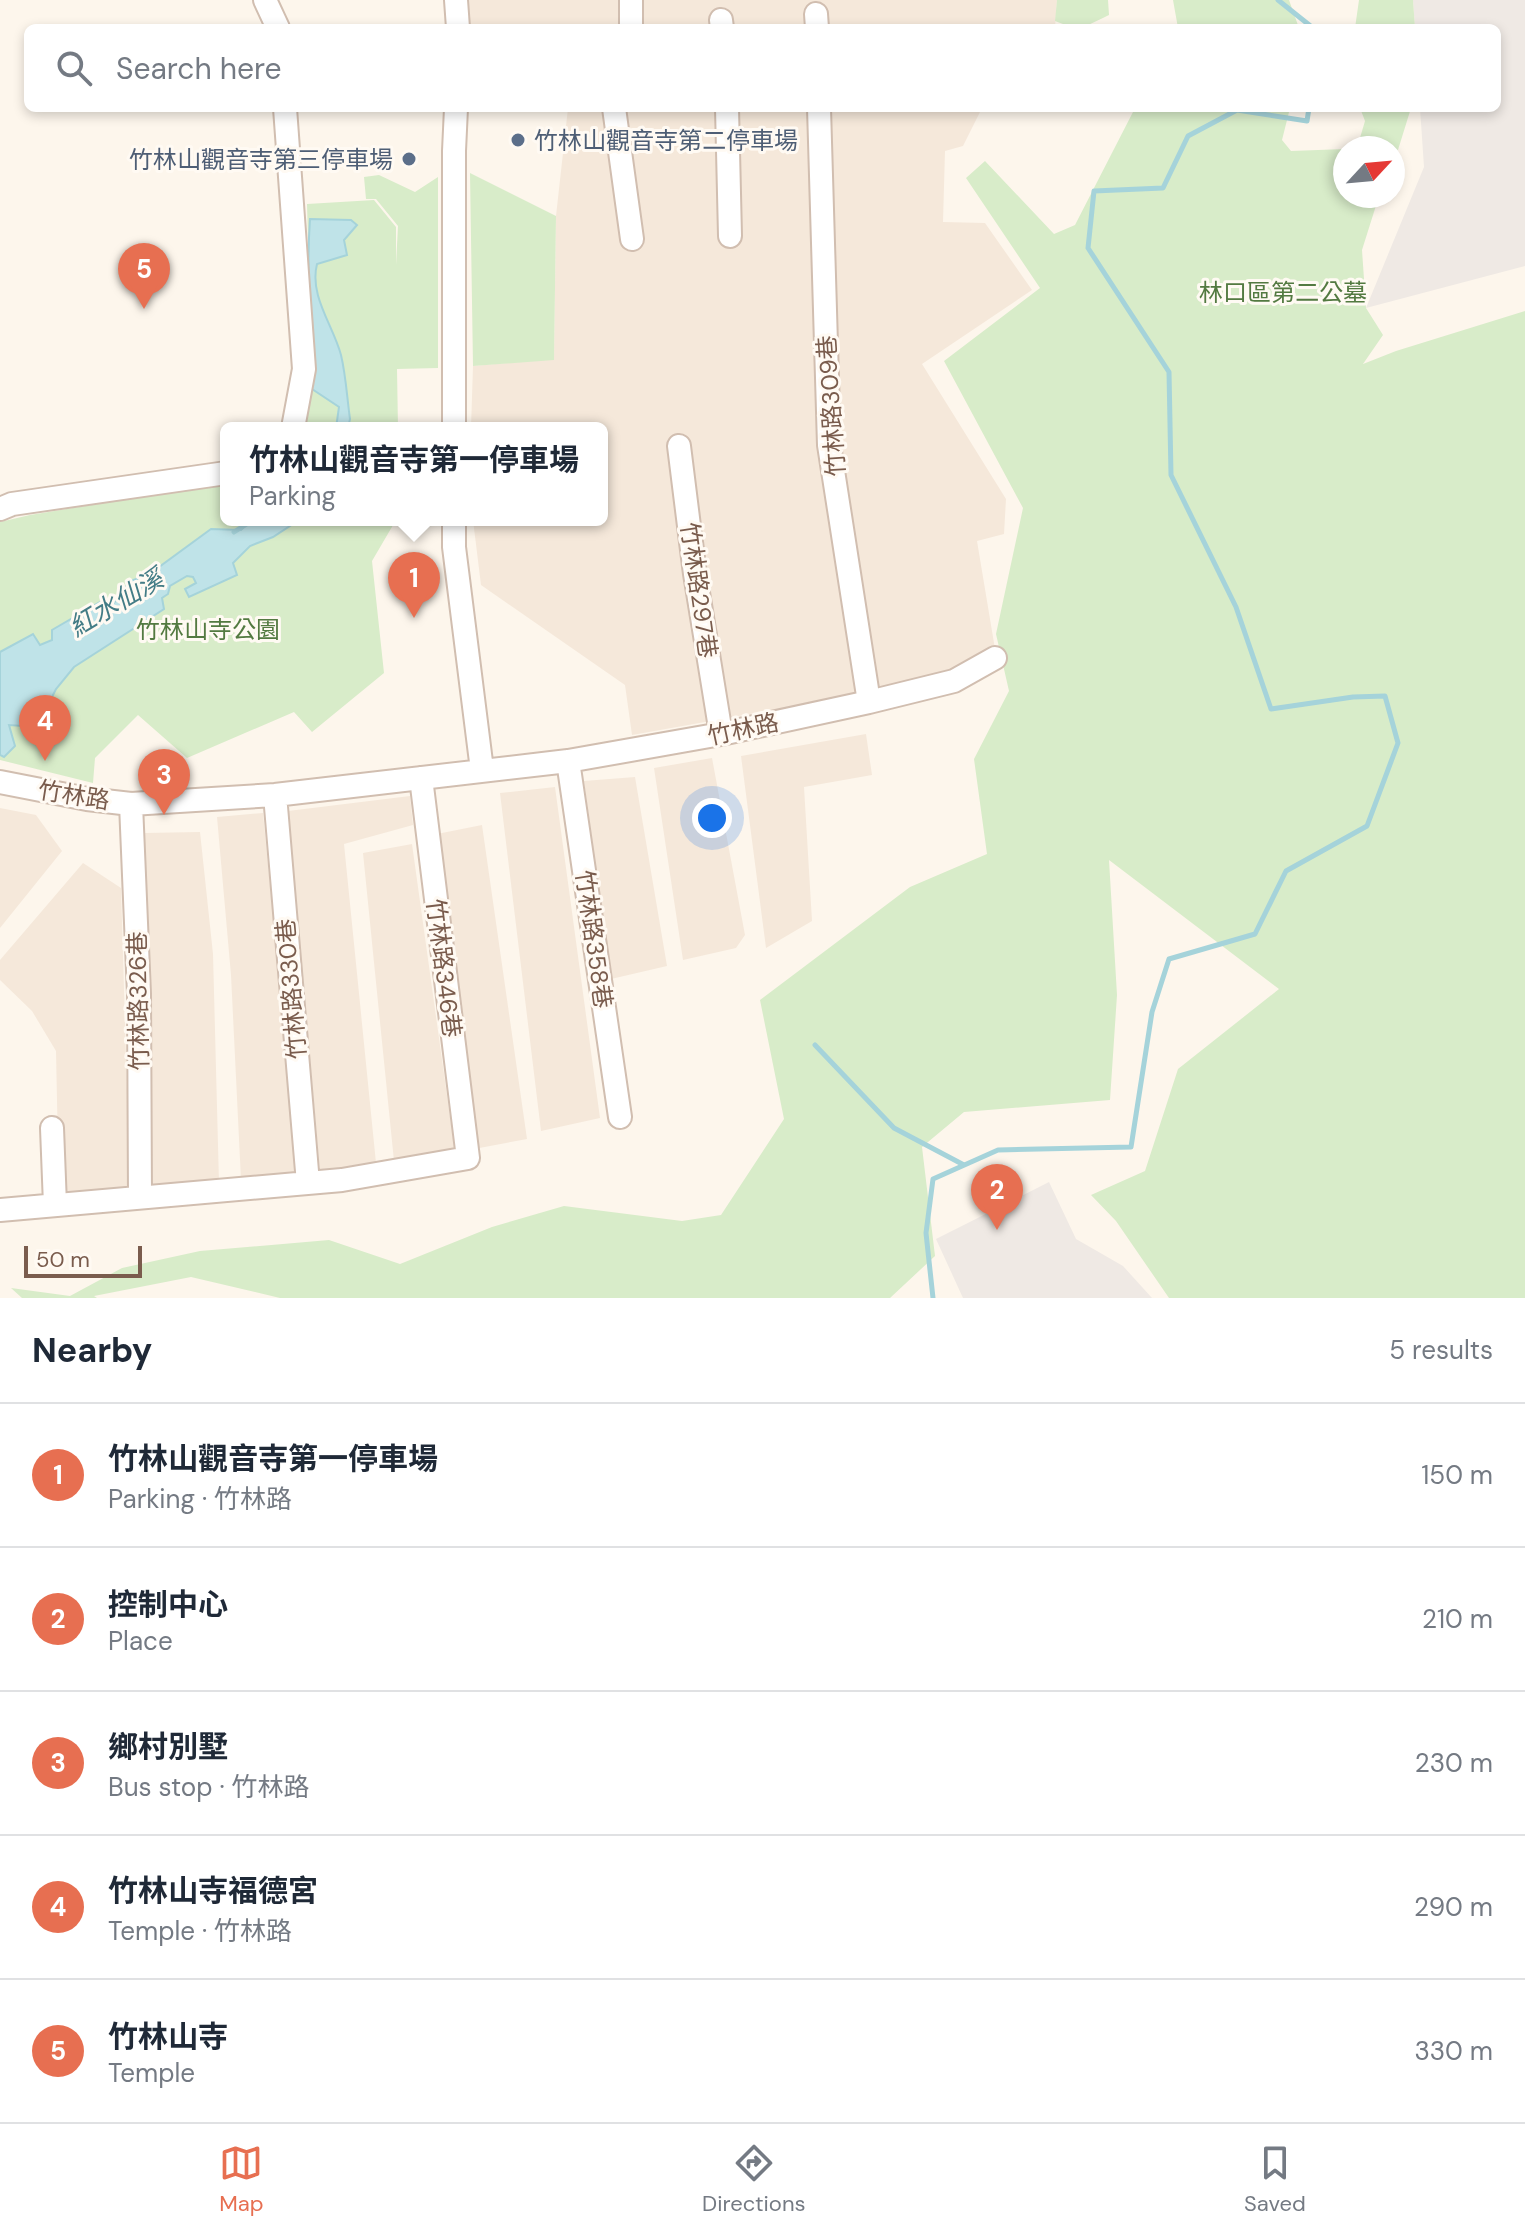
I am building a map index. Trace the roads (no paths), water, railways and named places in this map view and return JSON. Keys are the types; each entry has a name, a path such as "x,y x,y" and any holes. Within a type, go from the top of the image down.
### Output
{"street":[{"path":"265,0 276,24"},
{"path":"456,0 458,24"},
{"path":"631,0 631,24"},
{"path":"285,112 304,369 294,422"},
{"path":"454,422 456,112"},
{"path":"615,112 632,239"},
{"path":"727,112 730,236"},
{"name":"竹林路309巷","path":"819,112 829,445 869,702"},
{"name":"竹林路297巷","path":"679,446 695,574 721,734"},
{"path":"0,509 12,504 220,474"},
{"path":"454,526 482,770"},
{"name":"竹林路","path":"0,782 131,804 275,795 568,761 721,734 869,702 954,681 995,658"},
{"name":"竹林路358巷","path":"568,761 620,1117"},
{"name":"竹林路346巷","path":"308,1183 468,1158 421,778"},
{"name":"竹林路330巷","path":"275,795 308,1183"},
{"name":"竹林路326巷","path":"131,804 139,994 140,1197"},
{"path":"52,1128 55,1205"},
{"path":"0,1210 308,1183"}],"water":[{"path":"310,219 351,220 357,225 344,240 347,255 317,264 315,276 319,299 343,363 349,422 337,422 339,407 312,389"},
{"path":"245,526 290,526 250,546 233,563 237,575 189,597 185,589 196,583 193,577 187,576 170,586 168,594 162,598 164,609 74,667 56,689 37,727 9,725 15,746 4,757 0,755 0,652 33,634 40,645 52,640 52,630 100,602 114,603 130,581 148,575 211,529 241,530"}],"waterway":[{"path":"1278,0 1308,24"},
{"path":"933,1298 926,1233 933,1179 998,1150 1131,1147 1152,1012 1169,959 1255,934 1286,871 1367,826 1398,743 1385,696 1353,697 1271,709 1236,607 1171,475 1169,372 1088,248 1094,191 1163,188 1188,136 1233,112"},
{"path":"1250,112 1307,121 1308,112"},
{"name":"紅水仙溪","path":"234,532 244,526"},
{"path":"815,1045 894,1128 964,1165"}],"place":[{"name":"竹林山觀音寺第二停車場","path":"518,140"},
{"name":"竹林山觀音寺第三停車場","path":"409,159"},
{"name":"竹林山寺","path":"144,309"},
{"name":"竹林山觀音寺第一停車場","path":"414,618"},
{"name":"竹林山寺福德宮","path":"45,761"},
{"name":"鄉村別墅","path":"164,815"},
{"name":"控制中心","path":"997,1230"}],"park label":[{"name":"林口區第二公墓","path":"1283,292"},
{"name":"竹林山寺公園","path":"208,629"}]}
